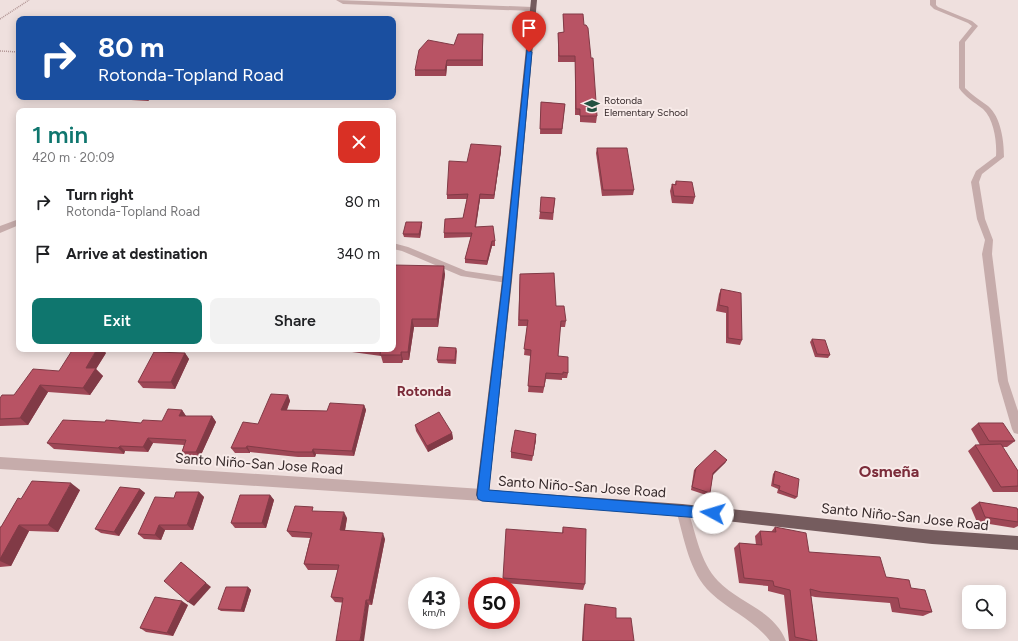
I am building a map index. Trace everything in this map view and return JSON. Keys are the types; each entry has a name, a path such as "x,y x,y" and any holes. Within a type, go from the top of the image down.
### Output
{"main road":[{"path":"482,495 507,280 533,4"},
{"name":"Santo Niño-San Jose Road","path":"482,495 682,510 932,537 1018,543"}],"street":[{"path":"339,0 342,2 533,4"},
{"path":"933,0 933,5 936,8 970,22 975,26 962,42 962,88 969,96 989,111 995,123 1000,157 979,173 975,182 981,219 989,240 987,254 1003,381 1018,429"},
{"path":"0,230 6,226 16,223"},
{"path":"396,247 405,249 464,274 507,280"},
{"name":"Santo Niño-San Jose Road","path":"0,463 482,495"},
{"path":"682,510 698,562 705,576 714,587 750,612 770,629 779,641"}],"path":[{"path":"0,19 29,0"},
{"path":"0,51 16,52"}],"building":[{"path":"563,14 583,14 584,25 588,28 591,58 593,58 597,116 580,116 580,109 576,109 575,56 559,56 558,33 564,32"},
{"path":"458,34 483,34 482,60 447,60 445,70 415,70 419,50 428,40 454,45"},
{"path":"541,102 565,104 562,129 540,129"},
{"path":"471,144 501,146 494,195 480,194 475,227 493,226 495,241 492,241 487,261 465,259 472,233 444,233 445,219 463,218 468,194 447,195 449,161 467,162"},
{"path":"597,148 627,148 634,190 603,190"},
{"path":"676,181 692,182 695,197 674,196 672,184 676,185"},
{"path":"541,197 555,198 553,213 540,212"},
{"path":"406,222 422,222 419,234 403,234"},
{"path":"396,265 444,266 437,319 412,319 408,352 401,352 401,355 380,355 380,352 396,352"},
{"path":"554,273 556,306 564,306 566,321 561,321 558,356 568,357 568,373 546,373 544,387 528,386 531,350 524,349 528,320 519,320 520,274"},
{"path":"721,289 741,293 742,340 728,338 728,307 719,305"},
{"path":"812,339 825,340 830,355 817,354"},
{"path":"439,347 456,348 455,360 437,360"},
{"path":"71,352 95,352 86,368 96,368 83,388 40,385 20,418 0,419 0,398 2,395 14,395 33,369 59,371"},
{"path":"154,352 185,353 171,382 138,382"},
{"path":"271,394 288,395 281,410 327,411 330,403 364,405 352,451 313,449 312,452 295,452 247,446 246,448 231,448 243,422 258,424"},
{"path":"168,409 182,410 179,416 212,416 196,452 182,452 186,440 148,438 143,447 120,446 118,448 47,443 63,420 105,422 106,420 141,423 143,420 162,421"},
{"path":"439,412 452,433 427,446 415,425"},
{"path":"978,423 1003,423 1015,441 989,441"},
{"path":"515,430 536,434 533,456 511,452"},
{"path":"1001,444 1018,471 1018,486 1001,487 975,445"},
{"path":"715,450 727,460 713,473 710,493 692,487 696,468"},
{"path":"775,471 799,479 797,497 779,490 780,486 773,484"},
{"path":"32,481 71,483 48,525 19,525 0,559 0,527 18,498 21,499"},
{"path":"120,487 140,489 114,532 95,529"},
{"path":"176,492 199,492 187,525 159,525 155,535 138,534 155,497 174,498"},
{"path":"240,495 270,495 262,523 231,523"},
{"path":"979,502 1017,508 1018,522 985,517"},
{"path":"295,506 313,507 312,511 344,512 340,530 383,533 369,600 366,600 360,641 336,641 343,598 331,597 339,565 304,564 312,533 287,531"},
{"path":"563,527 586,529 585,584 520,579 520,577 503,577 506,529 563,533"},
{"path":"775,527 806,533 809,552 880,557 886,577 909,580 911,588 925,590 932,612 900,608 898,598 821,592 810,589 817,641 795,637 790,590 774,586 773,581 744,578 739,543 762,545 760,531 776,532"},
{"path":"181,562 206,583 188,602 164,581"},
{"path":"226,587 248,587 241,610 218,609"},
{"path":"155,597 182,601 167,633 140,628"},
{"path":"585,604 616,608 616,618 631,618 634,641 583,641"}],"place":[{"name":"Rotonda Elementary School","path":"592,106"}],"district":[{"name":"Rotonda","path":"424,391"},
{"name":"Osmeña","path":"889,471"}],"route":[{"path":"529,52 507,280 482,495 713,513"}]}
